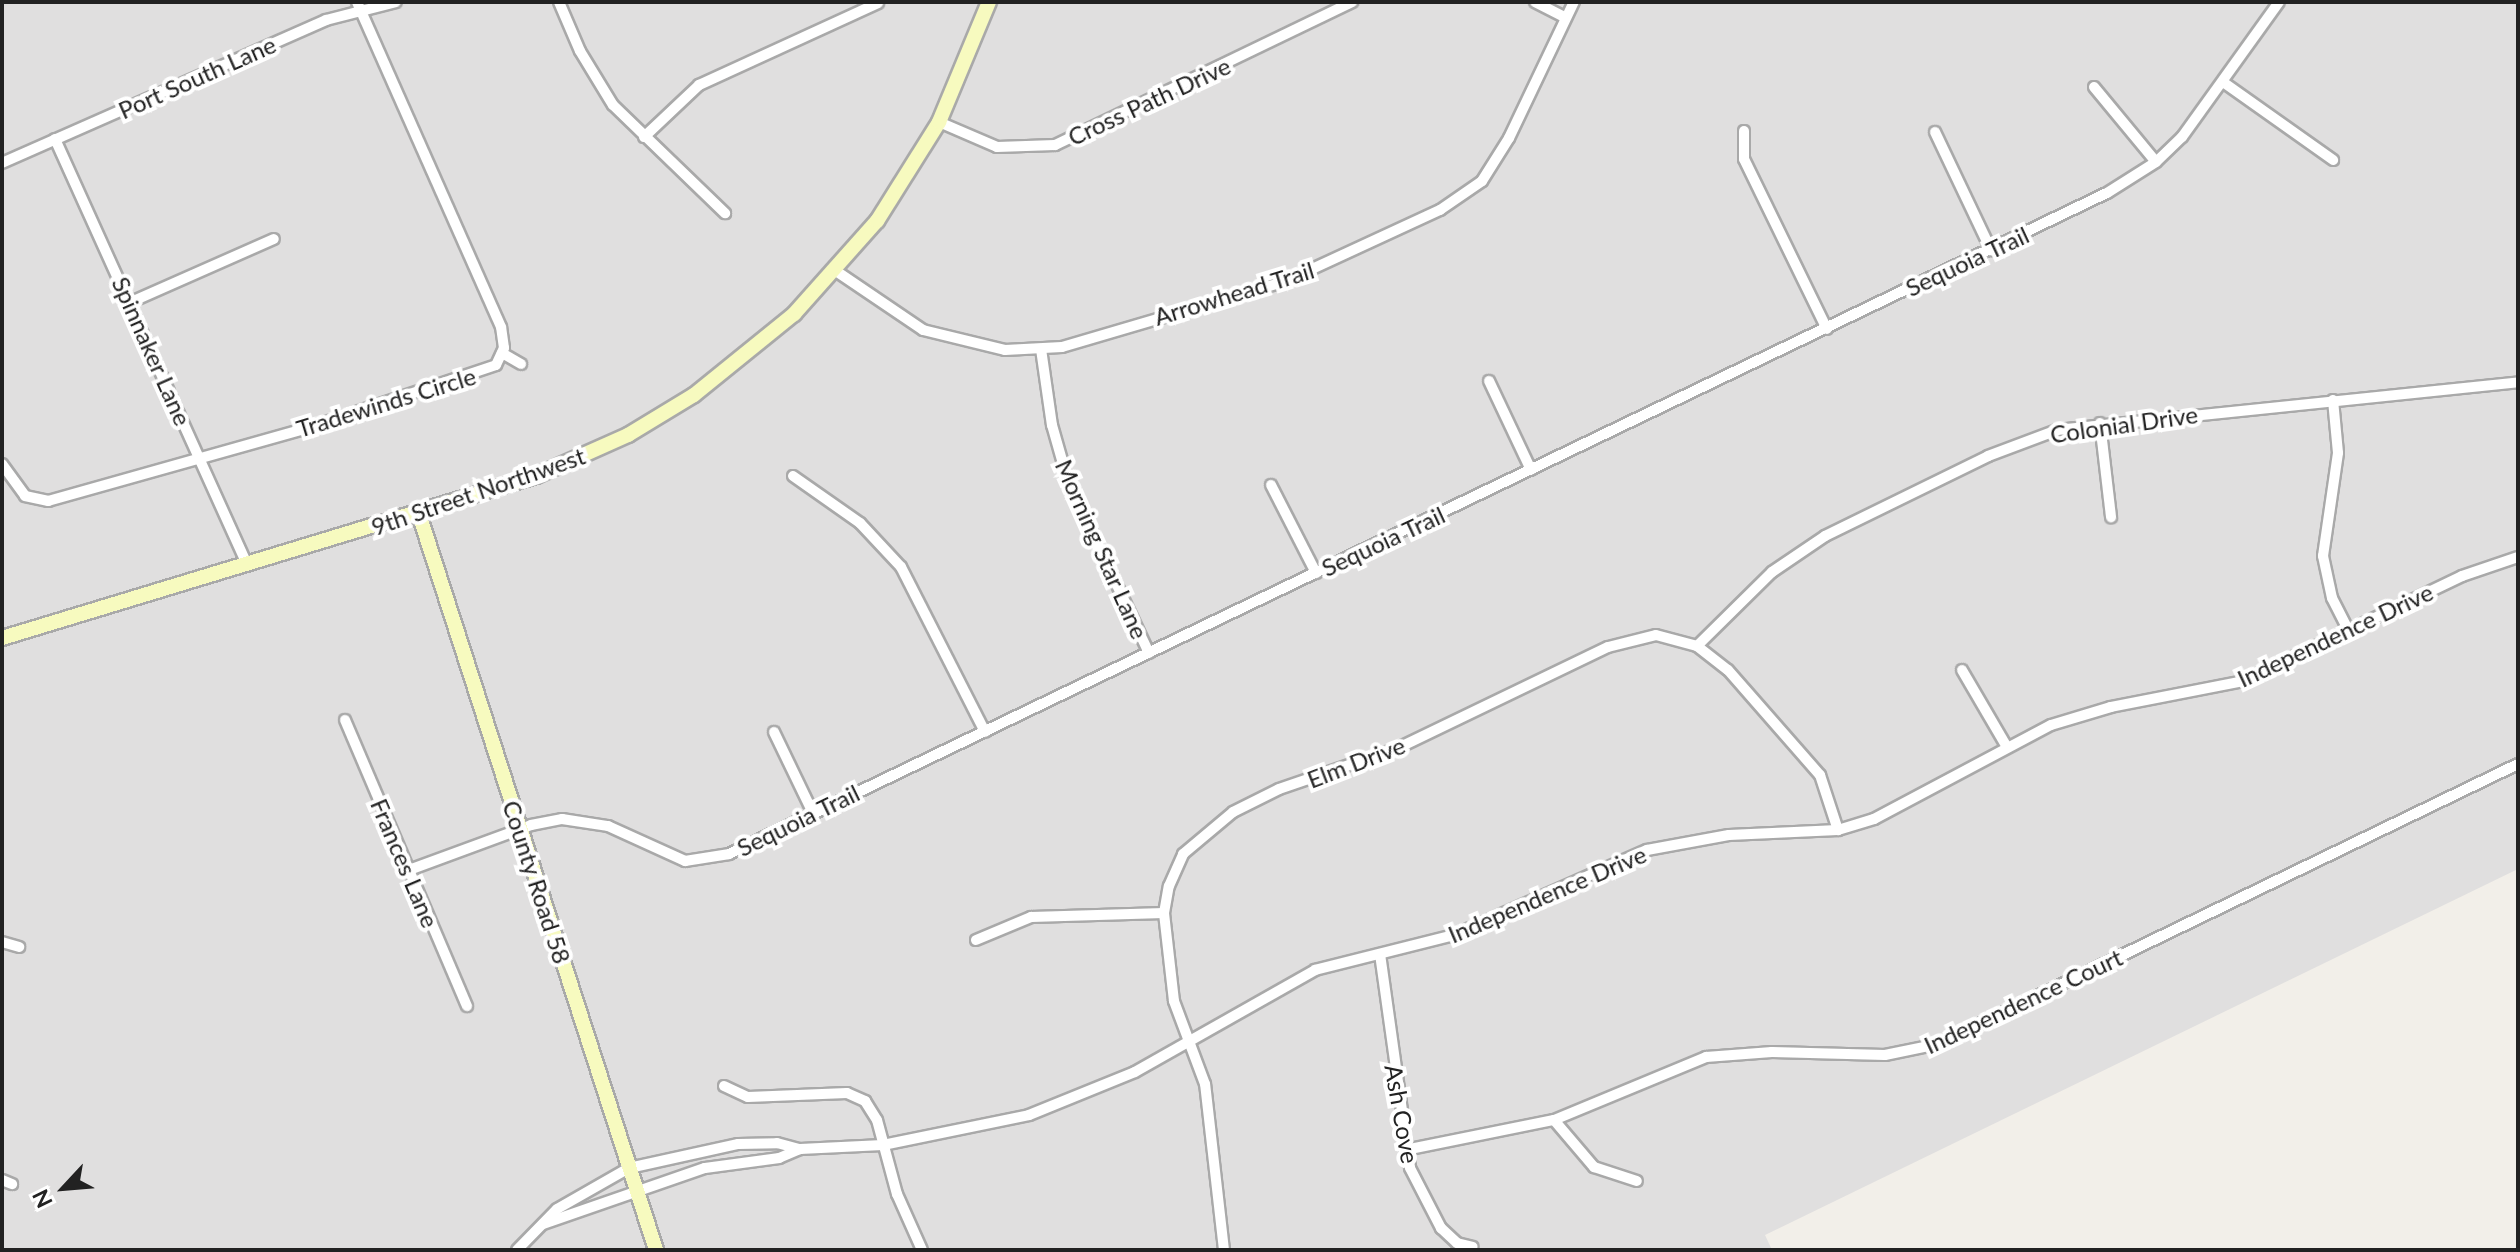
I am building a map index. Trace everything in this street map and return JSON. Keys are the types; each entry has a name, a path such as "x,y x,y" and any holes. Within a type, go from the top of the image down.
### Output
{"street":[{"name":"Port South Lane","path":"2,163 359,6 396,2"},
{"path":"559,2 595,78 644,137 725,213"},
{"name":"9th Street Northwest","path":"2,638 536,476 648,424 738,364 836,271 884,211 939,122 989,2"},
{"name":"Cross Path Drive","path":"939,122 997,147 1055,145 1352,2"},
{"path":"1535,2 1565,17"},
{"name":"Arrowhead Trail","path":"836,271 923,330 981,347 1041,349 1286,281 1456,201 1495,164 1574,2"},
{"name":"Sequoia Trail","path":"409,870 520,830 562,819 587,820 670,858 699,862 729,854 2107,193 2156,162 2182,137 2279,2"},
{"path":"644,137 676,103 713,77 878,3"},
{"name":"Tradewinds Circle","path":"2,464 25,496 48,501 481,373 496,365 502,353 501,327 359,6"},
{"path":"2223,82 2333,160"},
{"path":"2094,87 2156,162"},
{"path":"1744,131 1744,159 1827,329"},
{"path":"1935,132 1991,250"},
{"name":"Spinnaker Lane","path":"55,139 247,564"},
{"path":"131,302 274,239"},
{"name":"Morning Star Lane","path":"1041,349 1052,425 1068,481 1149,653"},
{"path":"502,353 521,364"},
{"path":"1489,381 1531,470"},
{"name":"Colonial Drive","path":"1697,646 1772,572 1825,536 2012,446 2057,430 2100,423 2518,382"},
{"path":"2333,400 2338,453 2323,556 2332,598 2349,631"},
{"path":"2100,423 2111,517"},
{"path":"793,476 860,523 901,567 985,732"},
{"path":"1271,485 1316,573"},
{"name":"County Road 58","path":"419,514 656,1250"},
{"name":"Independence Drive","path":"517,1250 557,1209 629,1168 729,1145 777,1143 800,1149 883,1145 1029,1115 1109,1084 1189,1043 1315,970 1454,935 1647,850 1729,835 1838,830 1874,819 1928,793 2007,747 2076,716 2243,681 2462,576 2518,557"},
{"name":"Elm Drive","path":"1224,1250 1205,1084 1172,989 1164,913 1169,886 1191,844 1263,795 1357,766 1619,643 1656,635 1697,646 1728,670 1820,775 1838,830"},
{"path":"1962,670 2007,747"},
{"name":"Frances Lane","path":"345,720 467,1006"},
{"path":"774,732 813,813"},
{"name":"Independence Court","path":"1405,1150 1554,1120 1706,1057 1772,1052 1885,1055 1938,1044 2518,764"},
{"path":"976,940 1031,917 1164,913"},
{"path":"2,942 19,947"},
{"name":"Ash Cove","path":"1380,954 1405,1150 1441,1228 1457,1243 1473,1247"},
{"path":"724,1086 748,1097 847,1093 865,1101 877,1120 897,1194 922,1250"},
{"path":"1554,1120 1594,1167 1637,1181"},
{"name":"Independence Drive","path":"543,1224 705,1168 779,1158 800,1149"}],"shaded area":[{"path":"2,2 2518,2 2518,869 1765,1235 1772,1250 2,1250"}]}
